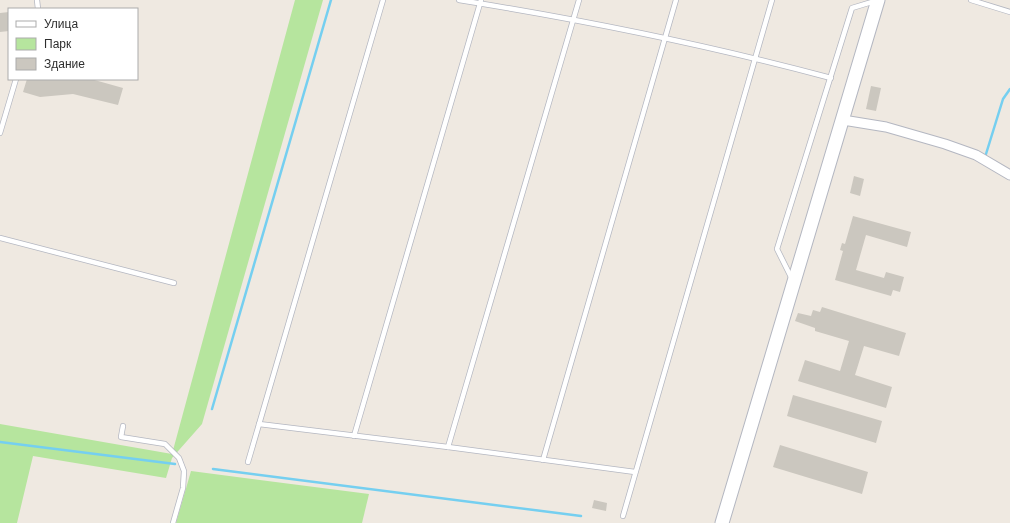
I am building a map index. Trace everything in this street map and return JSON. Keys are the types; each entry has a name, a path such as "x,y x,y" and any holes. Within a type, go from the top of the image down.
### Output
{"street":[{"path":"722,523 878,0"},
{"path":"843,120 886,127 945,144 976,155 1010,175"}],"lane":[{"path":"248,462 383,0"},
{"path":"459,0 481,2 665,37 756,58 831,78"},
{"path":"448,447 579,0"},
{"path":"543,460 676,0"},
{"path":"623,516 772,0"},
{"path":"794,282 777,249 852,8 878,0"},
{"path":"971,0 1010,12"},
{"path":"354,436 481,2"},
{"path":"0,133 16,80"},
{"path":"0,238 174,283"},
{"path":"259,424 635,472"},
{"path":"123,426 121,437 165,444 179,458 184,471 183,488 172,523"}],"green space":[{"path":"295,0 323,0 202,424 172,458 166,478 33,456 17,523 0,523 0,424 172,454"},
{"path":"191,471 369,494 362,523 176,523"}],"building":[{"path":"8,12 8,31 0,32 0,13"},
{"path":"27,80 95,80 123,88 118,105 73,94 40,97 23,92"},
{"path":"871,86 881,88 876,111 866,109"},
{"path":"854,176 864,179 860,196 850,193"},
{"path":"853,216 911,232 907,247 866,235 856,270 884,278 886,272 904,277 900,292 893,290 891,296 835,280 843,251 840,250 842,243 845,244"},
{"path":"822,307 906,333 899,356 864,346 855,375 892,387 886,408 798,381 805,360 840,371 849,341 815,331 815,328 795,321 798,313 811,316 813,310 820,312"},
{"path":"793,395 882,421 876,443 787,416"},
{"path":"780,445 868,472 862,494 773,467"},
{"path":"594,500 607,503 606,511 592,508"}],"waterway":[{"path":"212,409 331,0"},
{"path":"986,154 1003,99 1010,89"},
{"path":"0,442 175,464"},
{"path":"213,469 581,516"}]}
